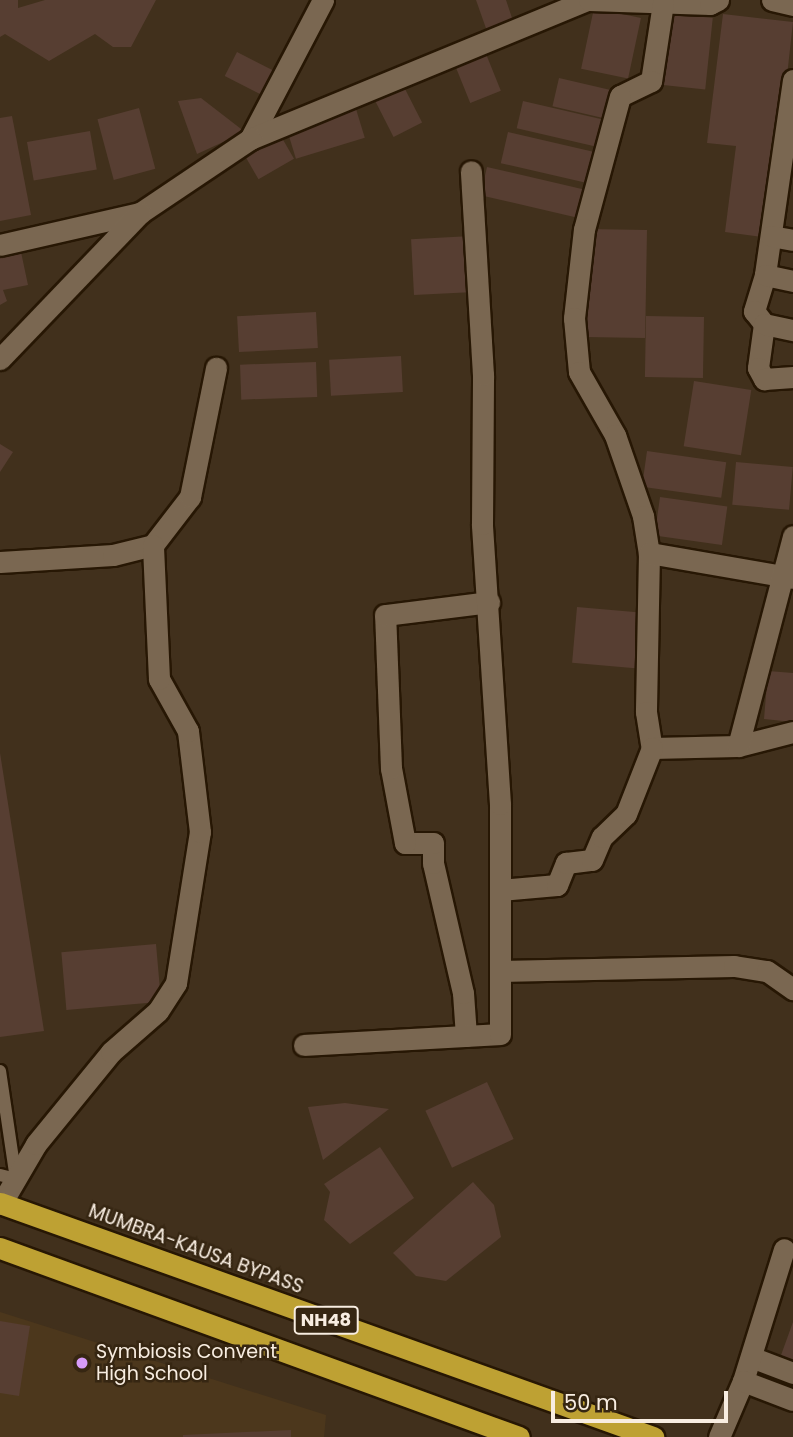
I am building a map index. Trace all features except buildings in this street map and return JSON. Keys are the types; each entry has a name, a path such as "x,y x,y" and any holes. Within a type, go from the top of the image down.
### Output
{"highway":[{"name":"MUMBRA-KAUSA BYPASS","path":"1,1204 653,1437"},
{"name":"NH48","path":"0,1248 519,1437"}],"street":[{"path":"250,139 323,0"},
{"path":"0,359 140,213 250,139 588,0 663,3 718,0"},
{"path":"772,0 793,5"},
{"path":"500,890 557,886 566,863 592,860 602,837 626,814 652,747 646,712 649,553 630,472 615,435 579,372 574,318 584,229 620,96 651,81 663,3"},
{"path":"793,80 784,196 771,236 765,275 754,311 764,324 793,330"},
{"path":"304,1045 500,1034 500,890 489,603 482,524 483,375 471,171"},
{"path":"0,245 140,213"},
{"path":"771,236 793,240"},
{"path":"765,275 793,281"},
{"path":"764,324 758,368 764,379 793,377"},
{"path":"0,562 113,555 153,545 190,497 216,368"},
{"path":"738,746 788,578 793,536"},
{"path":"1,1204 8,1177 111,1052 158,1011 176,983 200,832 188,731 159,679 153,545"},
{"path":"649,553 788,578"},
{"path":"466,1036 463,993 433,863 433,843 405,843 391,768 385,615 489,603"},
{"path":"652,747 738,746 793,732"},
{"path":"500,971 734,966 767,971 793,989"},
{"path":"719,1437 743,1381 784,1249"},
{"path":"751,1357 793,1373"},
{"path":"743,1381 793,1400"}],"lane":[{"path":"0,1071 8,1177"}],"shaded area":[{"name":"Symbiosis Convent High School","path":"0,1312 326,1415 324,1437 0,1437"}],"place":[{"name":"Symbiosis Convent High School","path":"82,1363"}]}
